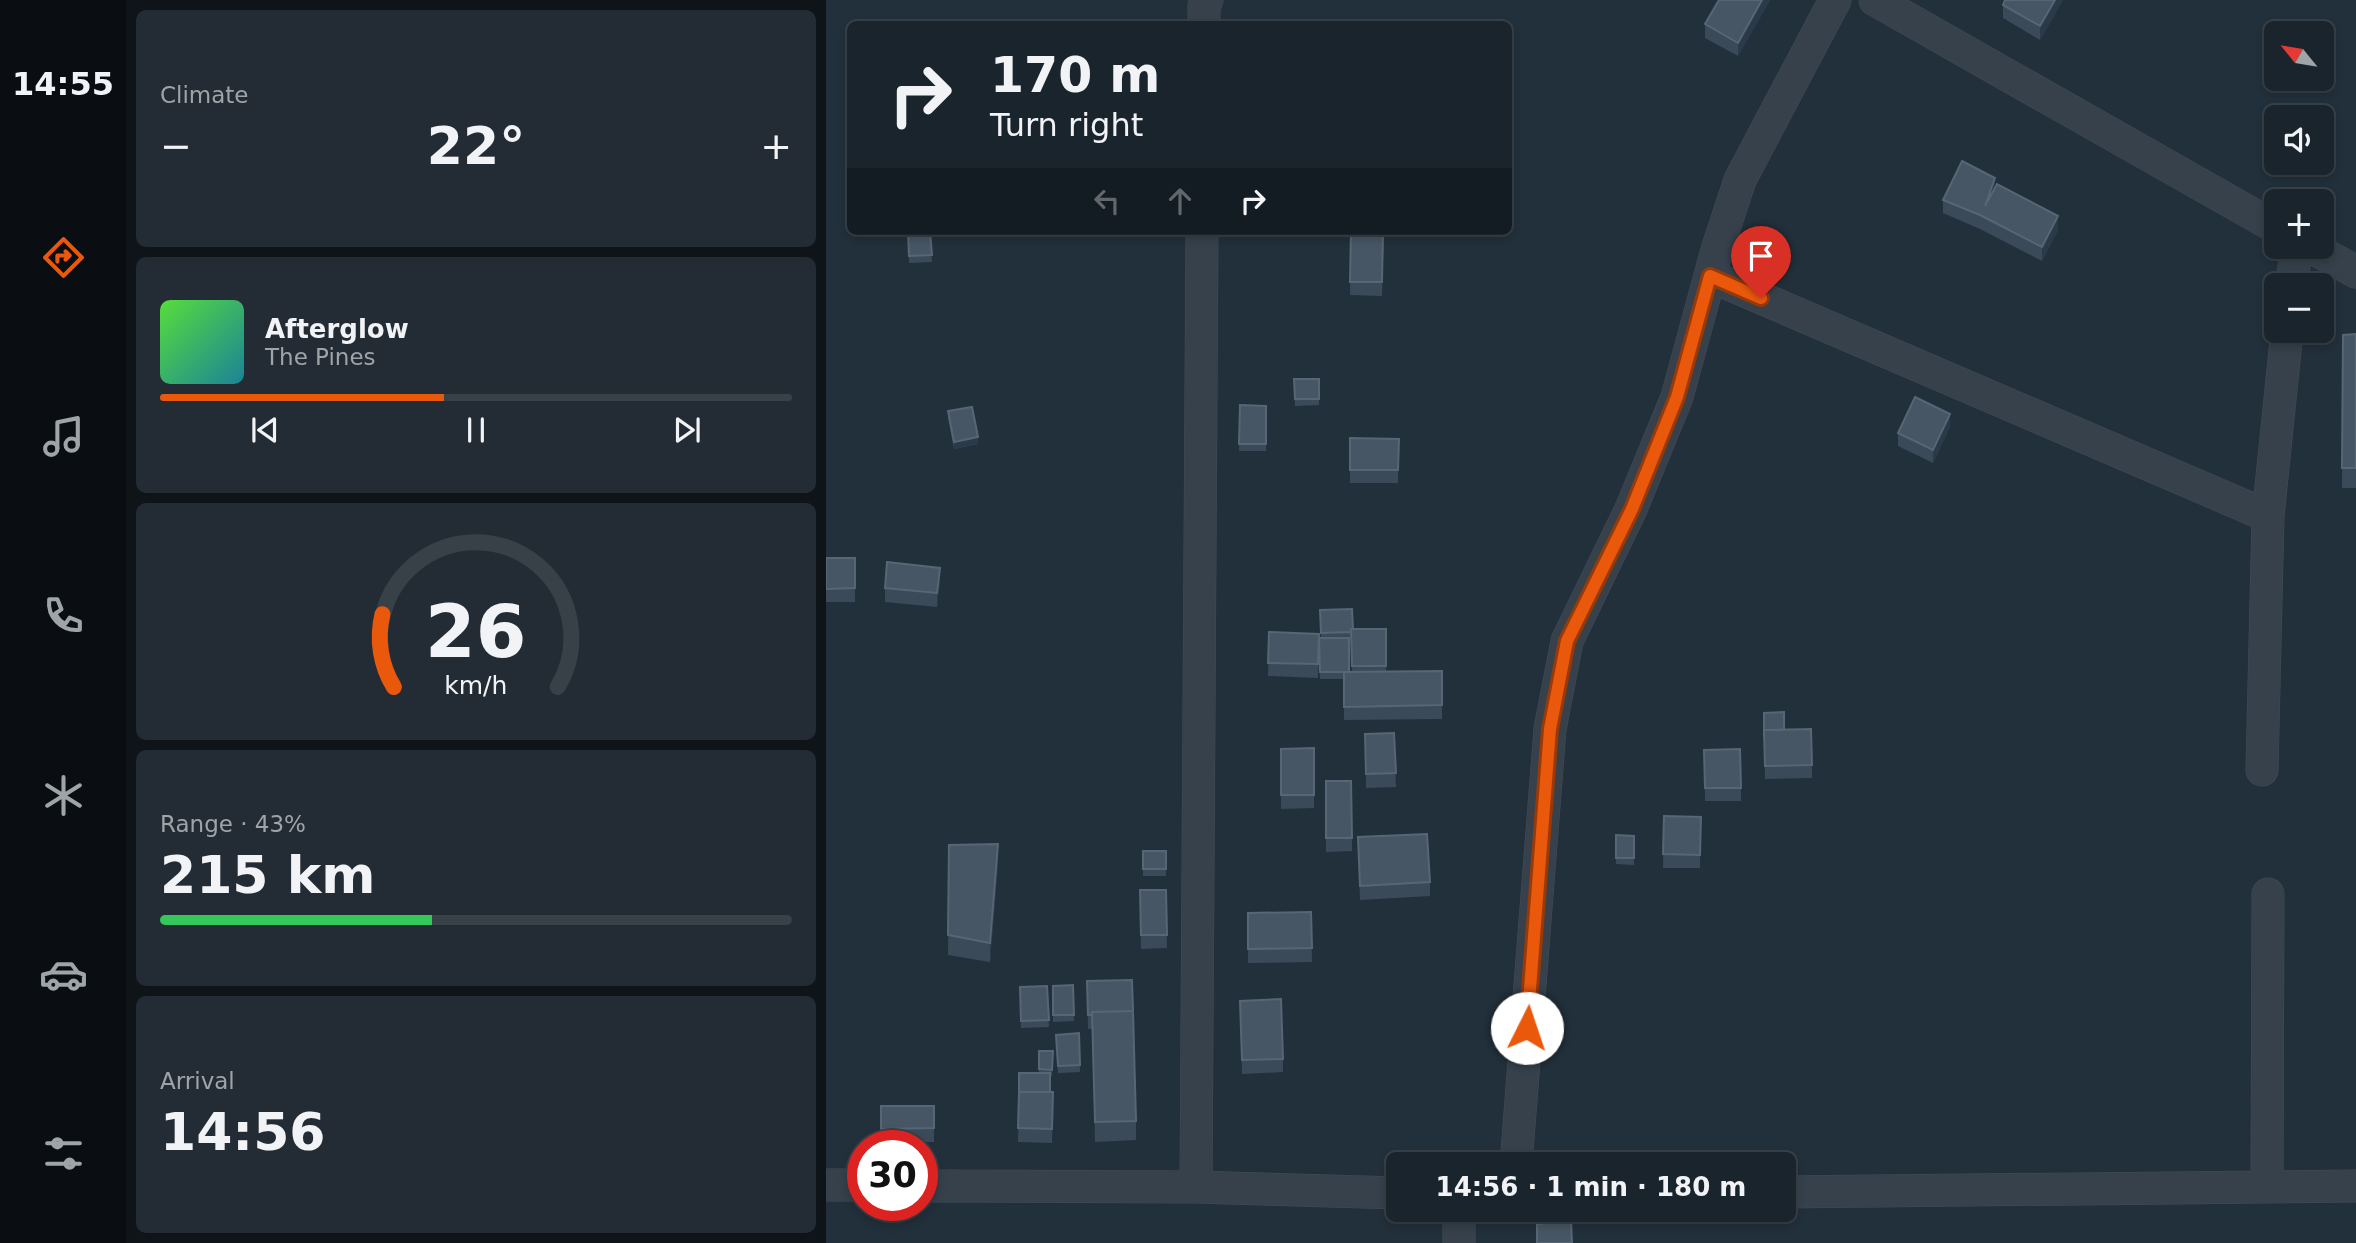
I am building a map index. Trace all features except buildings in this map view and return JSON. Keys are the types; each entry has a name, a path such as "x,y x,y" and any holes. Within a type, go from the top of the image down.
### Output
{"street":[{"path":"1204,21 1204,6 1207,0"},
{"path":"1517,1152 1550,729 1567,641 1632,509 1677,397 1740,180 1835,0"},
{"path":"1875,0 2264,221"},
{"path":"1196,1187 1202,235"},
{"path":"2333,259 2356,272"},
{"path":"1710,276 2268,516"},
{"path":"2262,770 2268,516 2286,343"},
{"path":"2267,1187 2268,894"},
{"path":"826,1185 847,1185"},
{"path":"938,1186 1196,1187 1386,1192"},
{"path":"1796,1192 2356,1186"},
{"path":"1459,1222 1459,1243"}],"route":[{"path":"1527,1028 1550,729 1567,641 1632,509 1677,397 1710,276 1761,298"}]}
